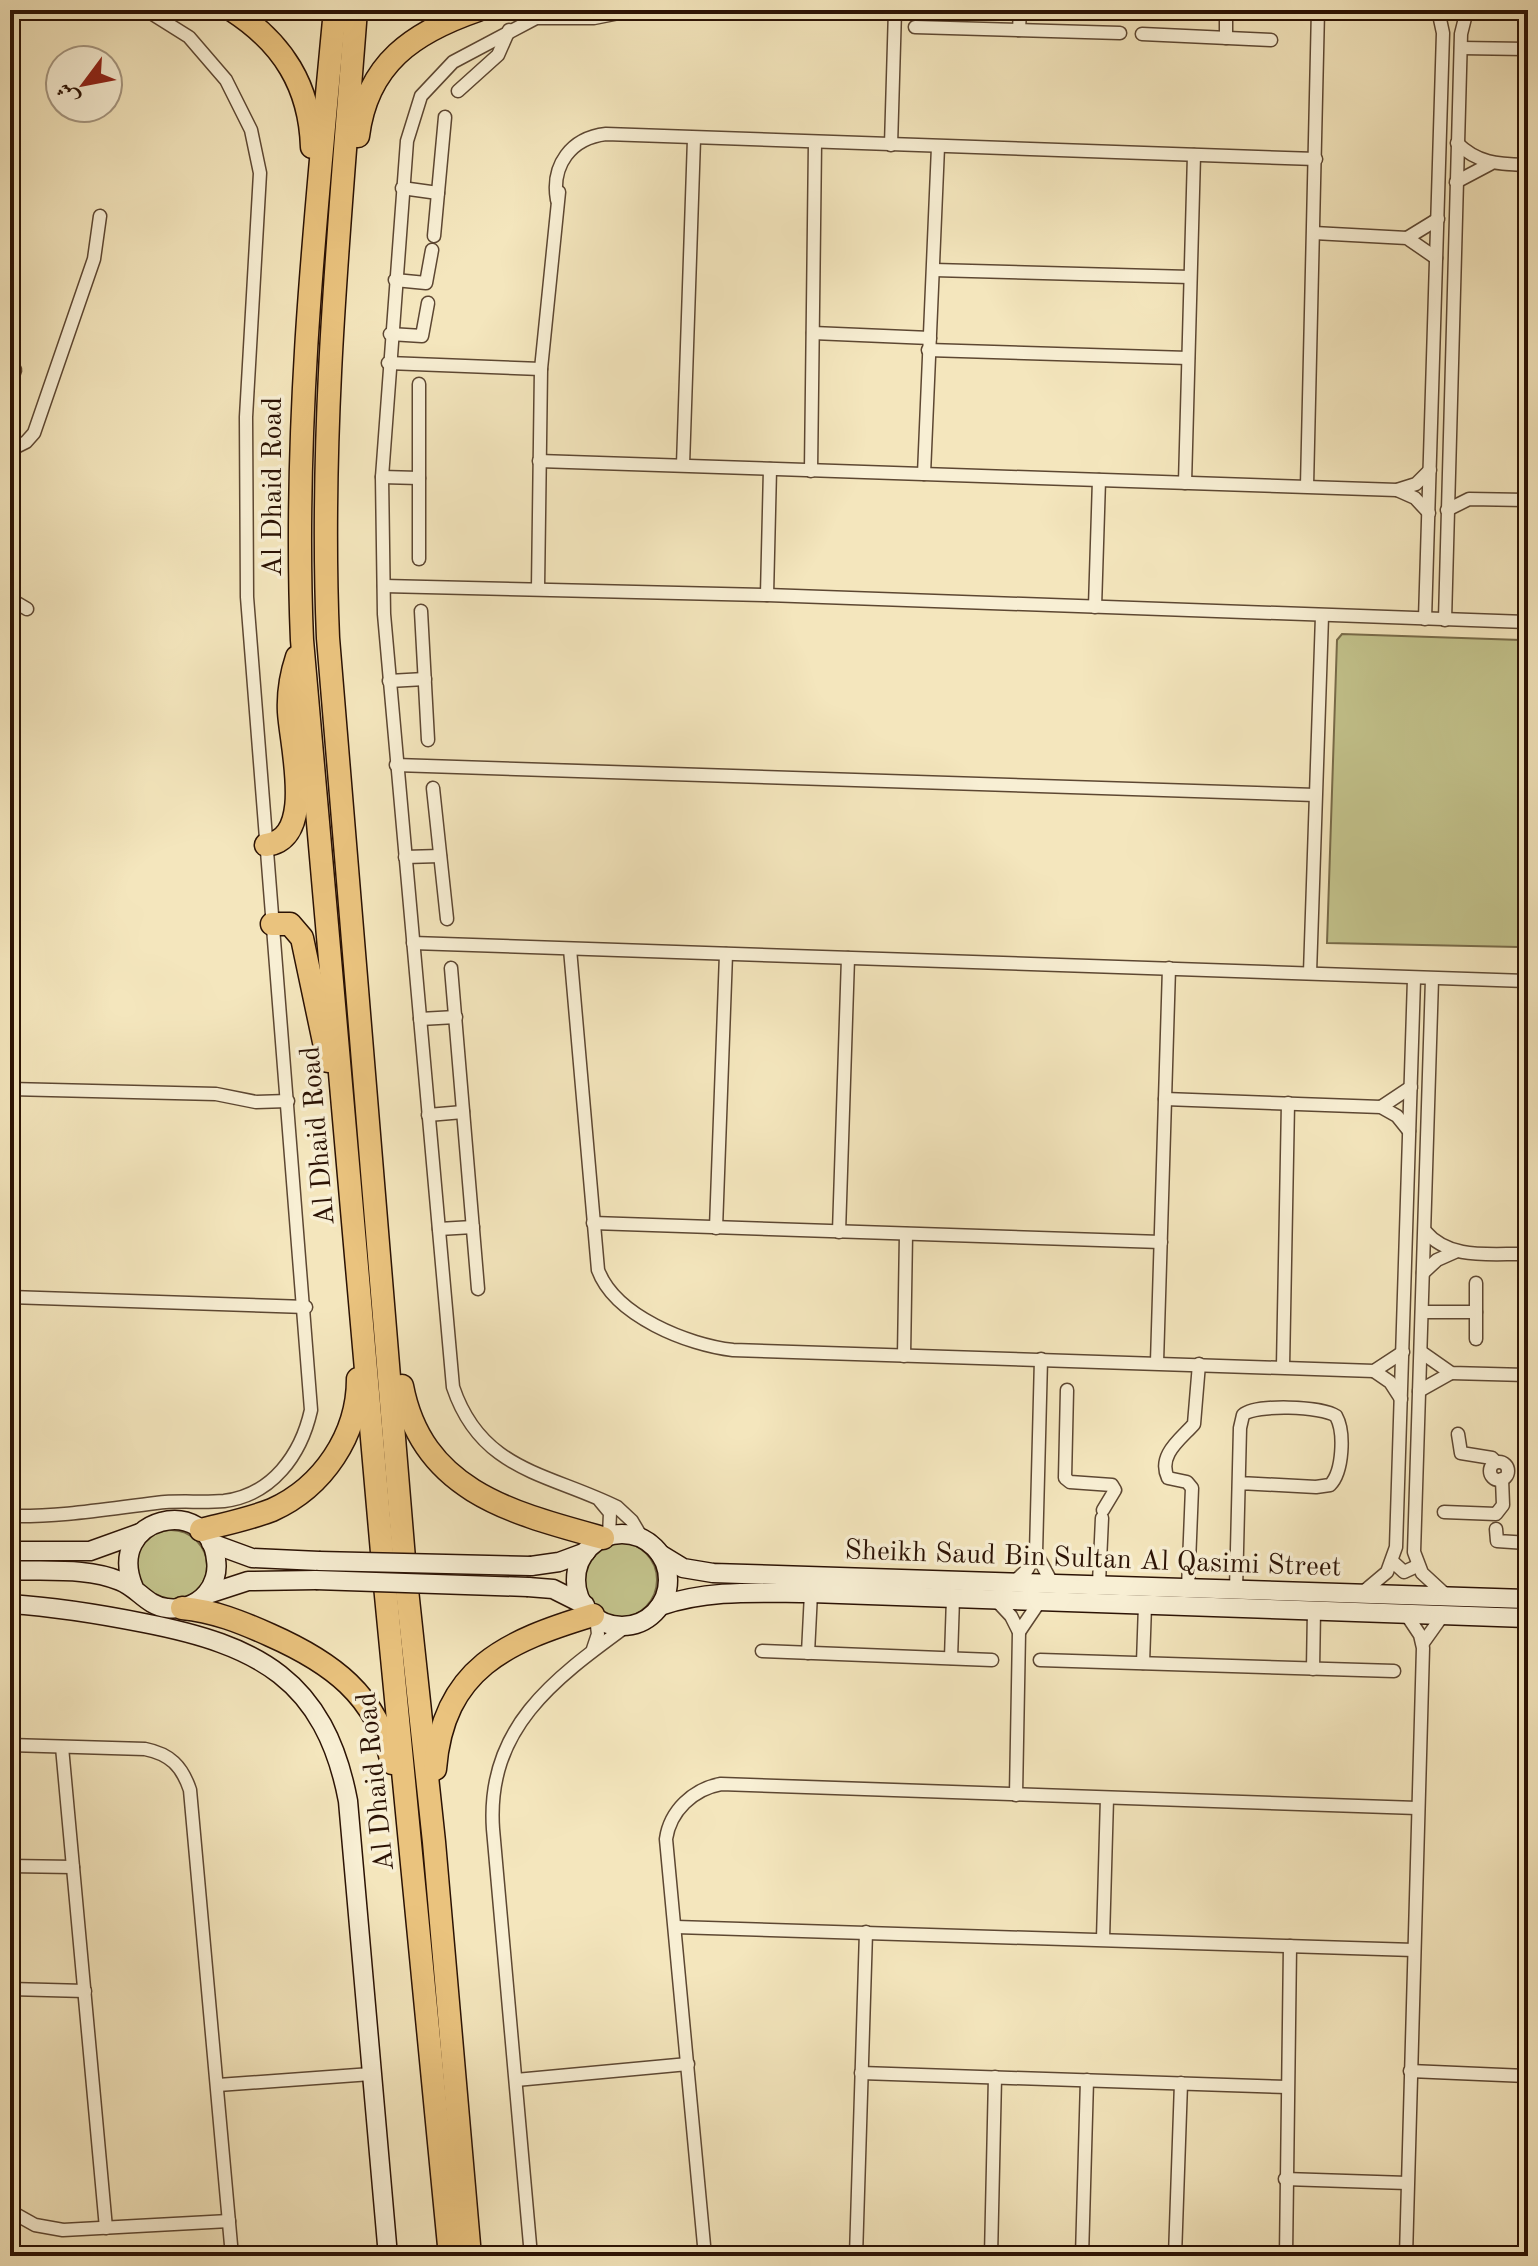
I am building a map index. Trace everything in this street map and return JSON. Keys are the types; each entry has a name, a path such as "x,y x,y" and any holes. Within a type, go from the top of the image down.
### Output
{"highway":[{"path":"232,10 275,43 292,67 304,94 311,122 315,229"},
{"name":"Al Dhaid Road","path":"335,10 299,434 302,640 450,2256"},
{"name":"Al Dhaid Road","path":"356,10 325,432 326,583 405,1571 434,1842 470,2256"},
{"path":"339,227 351,189 360,121 378,76 411,41 432,28 478,10"},
{"path":"266,845 286,838 293,826 297,803 288,709 291,677 302,640"},
{"path":"272,924 290,924 302,938 327,1057 343,1095"},
{"path":"370,1125 387,1220 402,1384 415,1431 428,1452 464,1486 524,1514 599,1542"},
{"path":"206,1536 293,1498 331,1463 353,1417 358,1365 345,1221 346,1126"},
{"path":"182,1608 203,1610 245,1624 307,1652 349,1681 365,1701 388,1746 402,1836 414,1878"},
{"path":"434,1842 437,1749 442,1725 465,1683 481,1665 522,1639 591,1612"}],"main road":[{"path":"10,1551 90,1551 140,1533 151,1525 176,1519 252,1558 531,1566 559,1562 599,1542 625,1534 642,1538 660,1554 668,1580 660,1606 642,1621 617,1625 564,1593 528,1587 316,1580 248,1581 205,1595 182,1608 155,1605 134,1588 90,1573 10,1570"},
{"path":"134,1588 129,1577 129,1553 140,1533"},
{"path":"205,1595 217,1570 206,1536"},
{"path":"591,1612 577,1584 581,1562 599,1542"},
{"name":"Sheikh Saud Bin Sultan Al Qasimi Street","path":"660,1554 683,1568 702,1572 1361,1594 1528,1618"},
{"path":"40,1606 42,1584 52,1572"},
{"path":"996,1600 994,1590 1013,1583"},
{"name":"Sheikh Saud Bin Sultan Al Qasimi Street","path":"660,1606 715,1592 811,1593 1406,1614 1446,1606 1528,1599"},
{"path":"10,1604 144,1623 228,1644 272,1668 312,1708 337,1755 348,1801 388,2256"}],"street":[{"path":"10,17 16,10"},
{"path":"10,1516 73,1516 165,1502 227,1501 273,1480 298,1451 311,1410 306,1307 251,672 245,537 246,417 260,173 251,130 226,80 189,37 146,10"},
{"path":"634,10 594,18 536,18 453,62 428,86 411,118 402,188 382,477 389,681 450,1370 467,1420 504,1459 625,1513 642,1538"},
{"path":"891,145 895,10"},
{"path":"1019,30 1020,10"},
{"path":"1226,10 1226,38"},
{"path":"1307,486 1320,12"},
{"path":"1425,619 1442,13"},
{"path":"1445,620 1463,14"},
{"path":"915,27 1120,33"},
{"path":"458,91 498,55 509,30"},
{"path":"1142,34 1271,40"},
{"path":"1461,48 1528,49"},
{"path":"395,280 426,283 433,243 445,117"},
{"path":"538,588 541,369 557,200 556,174 568,151 589,137 620,135 1316,159"},
{"path":"683,465 694,139"},
{"path":"811,471 815,143"},
{"path":"1457,143 1472,156 1490,164 1528,165"},
{"path":"924,474 938,147"},
{"path":"1185,483 1194,155"},
{"path":"1456,182 1490,164"},
{"path":"402,188 438,193"},
{"path":"10,450 26,442 34,433 94,259 100,216"},
{"path":"1407,238 1438,219"},
{"path":"1314,233 1407,238 1436,258"},
{"path":"934,270 1190,277"},
{"path":"390,334 422,336 428,303"},
{"path":"813,333 929,344 1188,358"},
{"path":"388,363 541,369"},
{"path":"10,369 15,370 10,385"},
{"path":"419,384 419,559"},
{"path":"539,461 1397,490 1416,484 1430,470"},
{"path":"767,595 770,469"},
{"path":"382,477 419,478"},
{"path":"1095,607 1099,480"},
{"path":"1448,485 1469,499"},
{"path":"1397,490 1415,498 1429,513"},
{"path":"1447,510 1469,499 1528,500"},
{"path":"384,586 767,595 1528,622"},
{"path":"10,599 27,609"},
{"path":"421,611 428,740"},
{"path":"1310,973 1322,616"},
{"path":"389,681 425,679"},
{"path":"396,765 1315,795"},
{"path":"433,788 447,919"},
{"path":"405,857 440,856"},
{"path":"413,943 1528,981"},
{"path":"570,949 598,1270 606,1288 626,1307 683,1338 733,1350 1374,1371 1390,1382 1401,1399"},
{"path":"716,1228 726,954"},
{"path":"839,1232 848,958"},
{"path":"451,968 478,1289"},
{"path":"1157,1362 1169,968"},
{"path":"1361,1594 1383,1577 1393,1562 1403,1352 1414,979"},
{"path":"1406,2256 1423,1643 1446,1606 1417,1566 1414,1552 1432,979"},
{"path":"420,1019 456,1017"},
{"path":"1381,1107 1411,1087"},
{"path":"10,1089 216,1094 256,1102 288,1101"},
{"path":"1165,1099 1381,1107 1397,1116 1409,1131"},
{"path":"1283,1367 1288,1103"},
{"path":"428,1115 463,1112"},
{"path":"593,1223 1161,1242"},
{"path":"439,1229 473,1227"},
{"path":"1425,1231 1438,1244 1455,1252 1528,1254"},
{"path":"904,1356 906,1234"},
{"path":"1423,1273 1437,1260 1455,1252"},
{"path":"1476,1283 1476,1339"},
{"path":"10,1297 306,1307"},
{"path":"1422,1312 1476,1312"},
{"path":"1374,1371 1403,1352"},
{"path":"1421,1352 1451,1373"},
{"path":"1013,1583 1027,1570 1036,1553 1041,1359"},
{"path":"1188,1588 1192,1488 1187,1482 1168,1478 1165,1470 1174,1441 1194,1424 1199,1364"},
{"path":"1419,1391 1451,1373 1528,1375"},
{"path":"1067,1390 1065,1478 1073,1482 1112,1485 1114,1493 1102,1514 1099,1583"},
{"path":"1236,1590 1240,1421 1248,1410 1323,1410 1336,1416 1340,1429 1339,1467 1330,1485 1239,1483"},
{"path":"1458,1434 1461,1453 1492,1458 1507,1468 1502,1479 1503,1505 1496,1522 1497,1541 1528,1543"},
{"path":"598,1500 610,1513 599,1542"},
{"path":"1444,1512 1496,1522"},
{"path":"1036,1553 1052,1583"},
{"path":"1393,1562 1404,1572 1417,1566"},
{"path":"808,1653 811,1593"},
{"path":"951,1658 953,1598"},
{"path":"996,1600 1011,1616 1019,1632 1016,1795"},
{"path":"1019,1632 1040,1601"},
{"path":"1143,1663 1145,1605"},
{"path":"1313,1669 1314,1610"},
{"path":"591,1612 598,1634 592,1650"},
{"path":"1406,1614 1423,1643"},
{"path":"531,2256 493,1829 496,1775 519,1720 592,1650 628,1625"},
{"path":"762,1651 992,1660"},
{"path":"1040,1660 1394,1671"},
{"path":"10,1745 161,1752 175,1761 185,1774 190,1790 232,2256"},
{"path":"62,1747 106,2228"},
{"path":"705,2256 667,1832 686,1806 712,1786 1417,1808"},
{"path":"1103,1939 1107,1798"},
{"path":"10,1866 73,1867"},
{"path":"676,1927 1414,1950"},
{"path":"856,2256 866,1932"},
{"path":"1283,2256 1290,1946"},
{"path":"10,1989 85,1991"},
{"path":"516,2080 688,2064"},
{"path":"1410,2071 1528,2076"},
{"path":"861,2073 1287,2087"},
{"path":"218,2085 371,2074"},
{"path":"991,2256 995,2077"},
{"path":"1082,2256 1087,2080"},
{"path":"1175,2256 1181,2083"},
{"path":"1285,2179 1407,2183"},
{"path":"10,2211 49,2229 229,2221"}],"green space":[{"path":"1342,634 1521,640 1526,645 1518,947 1327,943 1337,640"},
{"path":"178,1530 197,1540 205,1552 205,1580 197,1592 185,1600 164,1602 145,1592 137,1580 135,1559 145,1540 157,1532"},
{"path":"619,1542 633,1545 646,1553 654,1566 657,1580 654,1594 646,1607 633,1615 619,1618 605,1615 592,1607 584,1594 581,1580 584,1566 592,1553 605,1545"}]}
